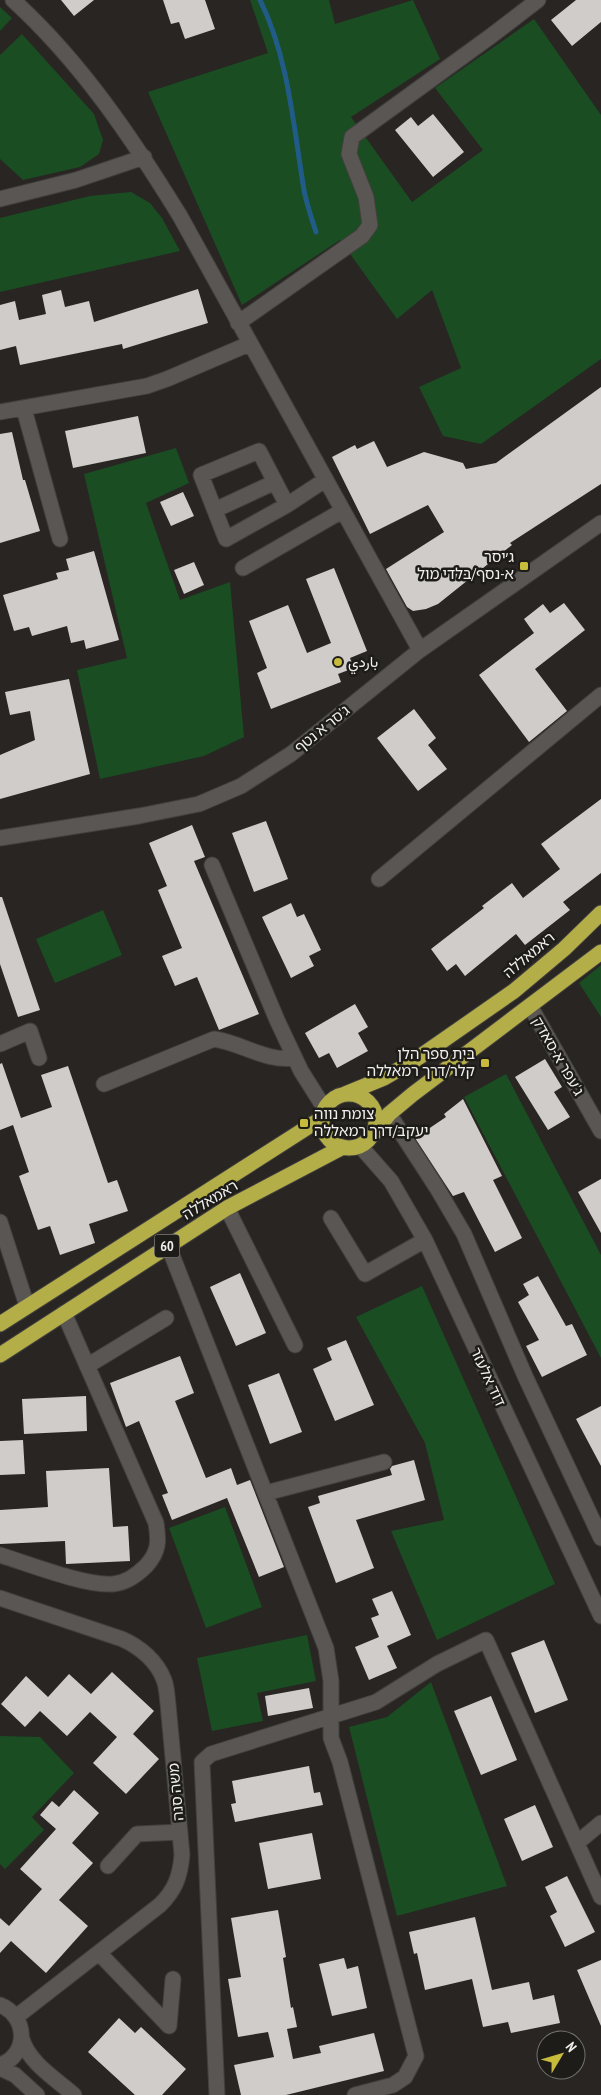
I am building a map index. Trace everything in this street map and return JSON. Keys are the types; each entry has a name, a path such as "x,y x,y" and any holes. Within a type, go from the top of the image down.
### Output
{"highway":[{"name":"ראמאללה","path":"345,1094 384,1078 416,1060 514,991 564,949 601,913"},
{"path":"360,1146 369,1141 389,1114 601,952"},
{"name":"60","path":"323,1113 330,1101 345,1094"},
{"path":"345,1094 355,1094 364,1098 371,1105 376,1114 377,1124 374,1133"},
{"name":"ראמאללה","path":"0,1324 323,1113"},
{"path":"323,1113 322,1128 332,1143 340,1148"},
{"name":"60","path":"340,1148 350,1149 360,1146"},
{"name":"ראמאללה","path":"0,1355 227,1208 340,1148"}],"street":[{"path":"13,0 69,58 110,110 144,158 180,216 249,344 420,650"},
{"path":"238,323 362,236 370,225 366,197 349,154 352,137 492,36 538,0"},
{"path":"0,199 76,180 144,158"},
{"path":"0,412 147,386 249,344"},
{"path":"24,409 60,539"},
{"path":"286,505 259,451 201,475 226,539 286,505 326,480"},
{"path":"215,510 275,482"},
{"path":"242,568 342,510"},
{"name":"ג'סר א נטף","path":"0,838 139,816 199,804 242,786 291,754 420,650 601,523"},
{"path":"379,880 601,694"},
{"path":"212,865 294,1058 323,1113"},
{"name":"ג'עפר א-סאדק","path":"530,1006 601,1132"},
{"path":"0,1044 30,1031 39,1058"},
{"path":"104,1084 214,1040 230,1042 262,1055 282,1060 294,1058"},
{"path":"389,1114 464,1234 525,1376 601,1538"},
{"name":"דוד אלעזר","path":"360,1146 391,1181 425,1240 601,1616"},
{"path":"227,1208 295,1345"},
{"path":"332,1218 365,1274 425,1240"},
{"path":"0,1222 27,1306"},
{"path":"168,1245 326,1648 331,1681 331,1738 340,1762 416,2056 405,2077 393,2084 355,2095"},
{"path":"0,1555 85,1581 113,1584 136,1576 154,1557 158,1539 156,1523 64,1313"},
{"path":"87,1366 166,1318"},
{"path":"266,1493 384,1462"},
{"name":"משה סנה","path":"0,1598 122,1639 135,1645 150,1658 164,1680 168,1704 182,1856 179,1877 175,1887 160,1905 16,2017"},
{"path":"217,2095 202,1762 211,1754 376,1702 437,1664 486,1640 601,1897"},
{"path":"577,1843 601,1823"},
{"path":"108,1866 138,1834 180,1832"},
{"path":"98,1953 169,2026 173,1979"},
{"path":"0,2005 7,2008 16,2017 21,2027 26,2049 32,2057 74,2095"},
{"path":"22,2038 16,2054 0,2067 15,2075 37,2095"}],"green space":[{"path":"250,0 329,0 335,24 413,0 440,59 351,117 412,202 483,150 435,88 534,19 601,115 601,359 481,444 443,436 419,387 461,368 432,290 397,319 340,240 242,305 148,92 268,53"},
{"path":"0,7 12,18 0,31"},
{"path":"22,34 94,114 103,140 99,154 80,167 23,180 0,159 0,55"},
{"path":"131,192 150,203 162,218 180,251 0,292 0,218 90,196"},
{"path":"176,448 189,483 146,503 180,600 230,582 244,737 204,756 100,779 77,670 127,658 84,474"},
{"path":"103,910 122,955 55,983 36,939"},
{"path":"601,965 601,1017 579,983"},
{"path":"506,1074 601,1255 601,1358 464,1097"},
{"path":"422,1286 555,1584 437,1640 391,1531 444,1520 425,1443 356,1317"},
{"path":"225,1507 262,1607 206,1628 169,1528"},
{"path":"307,1635 316,1681 257,1693 263,1721 212,1731 197,1658"},
{"path":"431,1682 507,1886 397,1916 349,1727 387,1717"},
{"path":"0,1736 40,1737 74,1773 32,1817 44,1830 5,1869 0,1864"}],"building":[{"path":"61,0 94,0 74,16"},
{"path":"163,0 205,0 215,29 185,39 179,22 171,24"},
{"path":"576,0 601,0 601,22 572,46 551,20"},
{"path":"433,114 464,152 433,177 395,130 411,117 418,126"},
{"path":"198,289 208,323 123,349 122,344 20,365 16,346 0,350 0,305 15,301 19,320 46,314 42,295 61,290 65,307 89,301 94,322"},
{"path":"601,387 601,484 510,543 512,545 438,604 426,609 413,611 407,607 386,569 444,532 428,505 370,534 332,457 355,445 357,449 374,441 387,467 424,452 463,463 466,469 496,463"},
{"path":"138,416 146,453 73,468 65,431"},
{"path":"12,432 23,480 25,480 40,531 0,543 0,434"},
{"path":"183,492 194,516 171,526 160,502"},
{"path":"94,551 119,640 86,649 84,640 71,643 67,626 32,636 29,627 14,631 3,595 58,579 56,573 69,570 66,559"},
{"path":"194,562 204,585 184,594 174,570"},
{"path":"334,568 367,651 350,658 354,668 338,674 341,682 271,709 257,673 267,668 249,621 288,605 307,653 331,643 306,579"},
{"path":"564,603 585,630 535,669 567,711 529,742 479,675 534,633 524,619 543,604 550,613"},
{"path":"69,679 90,774 0,799 0,755 35,740 30,711 10,715 5,692"},
{"path":"414,709 436,738 428,745 447,769 418,791 377,738"},
{"path":"601,799 601,873 563,902 570,910 525,945 516,934 465,976 456,964 447,971 431,949 484,908 482,906 512,883 523,898 560,869 541,844"},
{"path":"266,821 288,879 254,892 232,833"},
{"path":"192,825 205,857 194,861 259,1014 219,1030 197,977 175,986 162,956 182,948 158,890 167,886 149,843"},
{"path":"0,897 2,897 40,1010 18,1017 0,964"},
{"path":"291,903 297,917 304,914 321,950 309,956 314,966 291,978 262,917"},
{"path":"355,1004 368,1027 358,1033 368,1051 337,1068 329,1053 319,1058 305,1033"},
{"path":"545,1059 562,1087 554,1092 570,1117 548,1130 515,1077"},
{"path":"2,1063 21,1118 52,1107 41,1075 68,1066 108,1183 117,1180 128,1211 89,1224 95,1243 60,1255 50,1226 38,1230 19,1176 29,1172 13,1125 0,1130 0,1064"},
{"path":"463,1099 502,1176 493,1180 522,1238 495,1252 464,1192 453,1196 415,1138 446,1117 444,1114"},
{"path":"601,1179 601,1233 578,1192"},
{"path":"240,1273 266,1333 236,1346 210,1287"},
{"path":"538,1276 566,1326 572,1324 587,1355 542,1377 526,1346 539,1340 518,1302 529,1295 523,1284"},
{"path":"346,1340 374,1405 335,1421 313,1369 332,1360 327,1348"},
{"path":"180,1356 194,1393 175,1401 206,1478 231,1468 237,1485 250,1480 284,1567 259,1577 227,1498 172,1520 162,1495 168,1493 139,1421 126,1427 110,1383"},
{"path":"279,1373 302,1432 270,1444 248,1385"},
{"path":"86,1396 87,1431 24,1434 22,1399"},
{"path":"601,1406 601,1466 576,1419"},
{"path":"23,1440 25,1474 0,1475 0,1441"},
{"path":"414,1460 425,1500 356,1520 374,1568 336,1583 308,1507 320,1503 318,1496 392,1475 390,1469 392,1466"},
{"path":"109,1468 113,1527 128,1526 130,1561 66,1564 65,1541 0,1544 0,1510 48,1507 46,1471"},
{"path":"392,1591 411,1635 387,1646 397,1668 369,1680 355,1647 379,1637 371,1618 379,1615 372,1599"},
{"path":"544,1640 568,1700 535,1713 511,1653"},
{"path":"112,1672 154,1711 133,1734 159,1759 126,1794 93,1763 117,1737 90,1712 67,1736 40,1711 25,1727 1,1704 26,1676 48,1697 69,1674 91,1694"},
{"path":"309,1688 313,1708 268,1716 265,1696"},
{"path":"491,1696 517,1760 481,1775 454,1711"},
{"path":"309,1766 314,1793 320,1792 323,1805 235,1822 231,1804 236,1803 232,1781"},
{"path":"74,1790 99,1813 72,1843 93,1863 59,1900 88,1926 46,1973 11,1941 0,1953 0,1918 9,1926 42,1889 20,1869 56,1829 40,1815 52,1801 59,1807"},
{"path":"535,1805 553,1847 522,1861 504,1819"},
{"path":"312,1833 321,1879 268,1889 259,1843"},
{"path":"567,1876 595,1932 565,1947 550,1916 557,1912 545,1887"},
{"path":"278,1910 286,1957 283,1958 291,2008 293,2007 297,2027 287,2029 293,2059 321,2053 319,2046 374,2033 384,2071 286,2095 241,2095 234,2065 274,2057 268,2032 238,2037 228,1979 241,1977 231,1918"},
{"path":"475,1917 492,1990 529,1982 533,2000 554,1995 560,2023 511,2033 508,2022 483,2027 472,1979 425,1990 417,1953 414,1954 409,1932"},
{"path":"344,1958 347,1969 358,1966 367,2008 332,2016 319,1964"},
{"path":"601,1960 601,2026 577,1970"},
{"path":"119,2018 135,2033 141,2027 186,2069 162,2095 135,2095 88,2052"}],"waterway":[{"path":"260,0 277,44 283,67 304,190 316,232"}],"place":[{"name":"ג׳יסר א-נסף/בלדי מול","path":"524,566"},
{"name":"باردي","path":"338,662"},
{"name":"בית ספר הלן קלר/דרך רמאללה","path":"485,1063"},
{"name":"צומת נווה יעקב/דרך רמאללה","path":"304,1123"}]}
